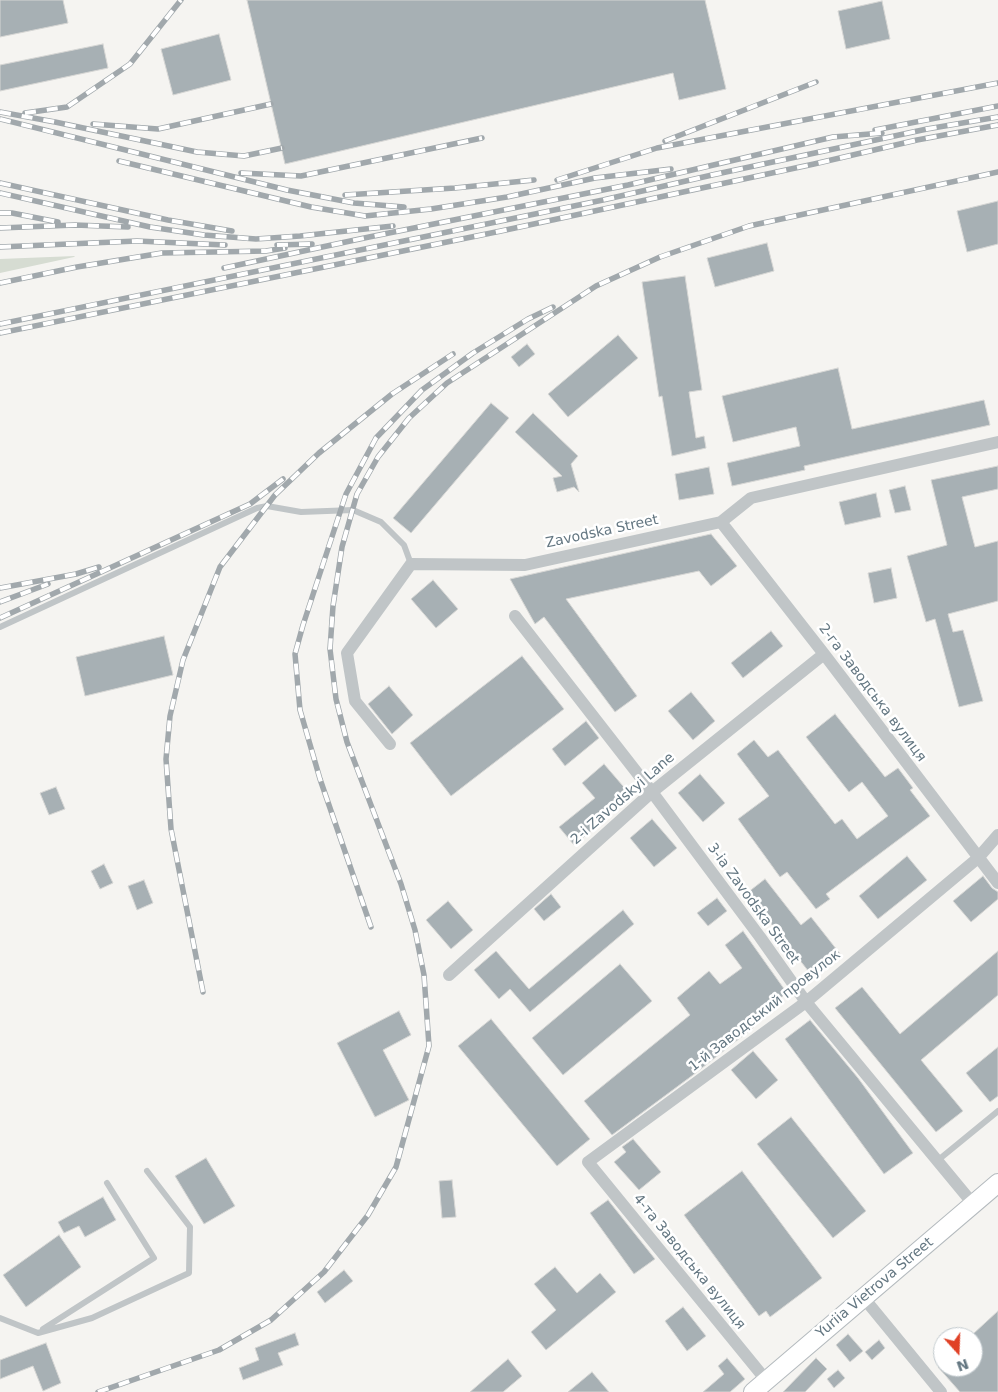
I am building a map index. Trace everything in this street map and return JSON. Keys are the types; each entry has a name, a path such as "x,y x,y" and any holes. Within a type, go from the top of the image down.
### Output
{"street":[{"name":"Zavodska Street","path":"411,564 525,565 721,522 751,498 998,442"},
{"name":"2-га Заводська вулиця","path":"721,522 998,883"},
{"path":"390,744 355,701 347,653 411,564"},
{"name":"3-ia Zavodska Street","path":"515,616 652,792 806,1002 974,1205"},
{"name":"2-i Zavodskyi Lane","path":"449,975 652,792 824,654"},
{"name":"1-й Заводський провулок","path":"588,1162 806,1002 978,858 998,835"},
{"name":"4-та Заводська вулиця","path":"588,1162 759,1386"},
{"name":"Yuriia Vietrova Street","path":"759,1386 998,1183"},
{"path":"863,1297 940,1392"}],"lane":[{"path":"0,627 257,508 266,506 301,512 353,510 380,522 404,545 411,564"},
{"path":"937,1161 998,1111"},
{"path":"0,1318 38,1333 92,1318 189,1272 190,1227 147,1171"},
{"path":"38,1333 154,1258 107,1182"}],"shaded area":[{"path":"74,257 0,273 0,259"}],"building":[{"path":"0,0 63,0 68,23 0,37"},
{"path":"247,0 705,0 726,89 679,100 673,73 285,164"},
{"path":"882,1 890,39 846,49 838,11"},
{"path":"219,34 231,80 173,95 161,49"},
{"path":"103,44 108,68 0,91 0,65"},
{"path":"998,201 998,244 967,252 957,211"},
{"path":"767,243 774,271 715,287 707,258"},
{"path":"685,276 702,390 689,392 696,438 704,436 706,448 672,456 662,396 659,397 642,282"},
{"path":"618,335 638,358 568,417 548,394"},
{"path":"527,344 535,354 519,367 511,357"},
{"path":"838,368 852,429 984,400 990,425 804,466 805,470 732,486 727,463 800,446 796,427 733,442 722,396"},
{"path":"491,403 509,418 411,533 393,518"},
{"path":"533,413 578,456 571,464 579,492 574,487 557,492 553,478 562,476 515,432"},
{"path":"998,466 998,489 962,497 975,547 998,541 998,601 948,614 953,632 963,630 983,701 959,707 935,619 926,622 907,556 947,545 931,480"},
{"path":"709,467 714,494 679,500 675,474"},
{"path":"905,486 911,510 895,513 889,490"},
{"path":"876,493 881,517 845,525 839,502"},
{"path":"711,534 737,566 711,586 699,571 566,599 637,696 615,712 544,617 535,624 510,579"},
{"path":"891,568 897,598 874,603 868,573"},
{"path":"433,580 458,609 436,628 411,599"},
{"path":"771,631 783,646 743,678 731,663"},
{"path":"164,636 173,675 85,696 76,657"},
{"path":"522,656 564,709 451,796 410,743"},
{"path":"389,686 413,715 392,734 368,704"},
{"path":"691,692 715,721 693,740 668,711"},
{"path":"835,714 885,777 898,768 913,788 910,790 930,816 826,894 830,899 816,909 787,872 780,877 738,819 769,796 737,754 754,740 768,757 778,750 835,824 842,819 857,839 888,816 862,782 849,792 806,737"},
{"path":"586,721 599,738 565,766 552,749"},
{"path":"604,764 629,793 595,822 598,825 574,845 559,827 595,798 582,783"},
{"path":"700,774 725,803 703,822 678,793"},
{"path":"56,787 65,809 49,815 40,793"},
{"path":"652,819 677,848 654,867 630,838"},
{"path":"907,856 927,880 878,919 859,896"},
{"path":"104,864 113,883 100,889 91,871"},
{"path":"983,876 992,888 998,892 998,899 971,922 953,901"},
{"path":"765,879 801,925 811,917 841,955 813,977 747,893"},
{"path":"144,880 153,903 137,910 128,886"},
{"path":"551,894 561,907 544,921 534,909"},
{"path":"717,898 727,911 708,926 697,913"},
{"path":"448,901 473,930 451,949 426,920"},
{"path":"623,910 634,924 530,1012 510,989 499,999 474,970 496,951 529,989"},
{"path":"743,931 787,993 749,1021 754,1027 612,1135 584,1101 690,1015 677,998 709,971 720,984 742,968 725,945"},
{"path":"998,951 998,995 921,1060 963,1111 936,1132 835,1008 862,987 900,1034"},
{"path":"620,964 652,1001 563,1075 532,1038"},
{"path":"399,1011 411,1035 383,1050 409,1100 375,1117 337,1043"},
{"path":"491,1019 590,1139 557,1166 458,1046"},
{"path":"810,1020 858,1078 913,1153 884,1174 785,1039"},
{"path":"998,1047 998,1096 990,1102 966,1073"},
{"path":"753,1051 778,1080 756,1099 731,1070"},
{"path":"791,1117 866,1211 833,1238 757,1144"},
{"path":"633,1139 661,1172 639,1190 614,1162 626,1152 622,1147"},
{"path":"206,1158 235,1206 204,1224 175,1176"},
{"path":"742,1171 822,1278 770,1317 766,1311 759,1316 684,1215"},
{"path":"452,1180 456,1217 442,1218 439,1181"},
{"path":"103,1197 116,1220 85,1237 79,1226 64,1233 58,1222"},
{"path":"608,1200 655,1259 634,1274 590,1213"},
{"path":"59,1235 81,1267 26,1307 3,1275"},
{"path":"555,1267 577,1293 600,1273 616,1292 546,1350 531,1332 556,1310 534,1284"},
{"path":"344,1270 353,1281 325,1303 317,1292"},
{"path":"683,1307 706,1336 687,1351 665,1321"},
{"path":"998,1311 998,1392 960,1392 947,1377 983,1377 983,1327 981,1327"},
{"path":"295,1333 299,1345 278,1353 283,1365 243,1380 239,1368 259,1360 255,1348"},
{"path":"848,1334 863,1351 850,1362 836,1345"},
{"path":"879,1340 885,1348 872,1360 865,1352"},
{"path":"46,1343 61,1383 43,1391 33,1366 0,1379 0,1360"},
{"path":"727,1358 745,1379 730,1392 703,1392 724,1374 718,1366"},
{"path":"816,1358 827,1369 805,1392 783,1392"},
{"path":"508,1359 522,1376 503,1392 470,1392"},
{"path":"838,1370 845,1378 834,1388 827,1379"},
{"path":"592,1372 609,1392 568,1392"}],"railway":[{"path":"25,113 67,107 130,64 181,0"},
{"path":"665,141 816,82"},
{"path":"557,180 657,148 998,83"},
{"path":"93,124 158,129 271,104"},
{"path":"875,130 998,106"},
{"path":"0,112 197,152 244,156 282,148"},
{"path":"0,324 603,200 927,129 998,117"},
{"path":"0,119 287,190 354,203 404,207"},
{"path":"0,333 501,231 917,140 998,125"},
{"path":"224,268 628,185 833,137 882,133"},
{"path":"241,173 301,176 482,138"},
{"path":"119,161 311,207 365,216 431,209 507,197 595,178 671,169"},
{"path":"98,1392 219,1350 271,1320 324,1272 368,1215 396,1167 429,1046 424,975 415,930 401,884 347,742 336,699 330,649 333,606 342,547 357,494 378,457 409,418 447,383 596,286 660,257 749,226 998,172"},
{"path":"345,195 455,188 534,180"},
{"path":"0,183 168,220 232,231"},
{"path":"0,193 150,227 204,235 256,239 393,226"},
{"path":"0,213 12,213 58,222"},
{"path":"0,228 75,225 128,227"},
{"path":"0,247 137,241 225,245"},
{"path":"277,245 312,244"},
{"path":"0,283 77,267 162,253 266,251 285,248"},
{"path":"371,927 320,779 300,710 295,654 303,625 346,494 376,438 422,390 473,353 528,319 553,307"},
{"path":"203,992 171,829 166,759 170,716 183,660 220,567 275,495 319,453 392,394 453,354"},
{"path":"0,618 250,504 283,479"},
{"path":"0,588 76,574 99,567"},
{"path":"0,602 48,584"}]}
